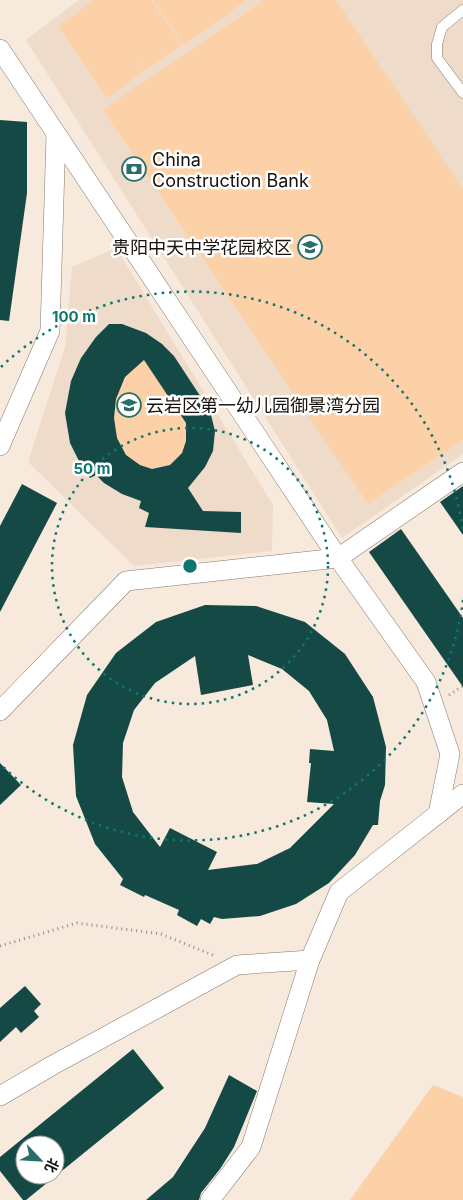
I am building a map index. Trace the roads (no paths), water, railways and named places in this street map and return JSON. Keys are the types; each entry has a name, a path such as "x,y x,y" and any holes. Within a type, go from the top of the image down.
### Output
{"street":[{"path":"0,49 338,558 426,682 450,754 438,814"},
{"path":"0,78 19,78"},
{"path":"0,446 50,331 56,134"},
{"path":"0,712 126,581 338,558 463,472"},
{"path":"210,1200 251,1147 310,960 339,892 463,794"},
{"path":"0,1096 237,965 310,960"}],"lane":[{"path":"463,10 442,27 437,44 437,58 463,92"}],"place":[{"name":"China Construction Bank","path":"134,169"},
{"name":"贵阳中天中学花园校区","path":"310,247"},
{"name":"云岩区第一幼儿园御景湾分园","path":"129,405"}]}
